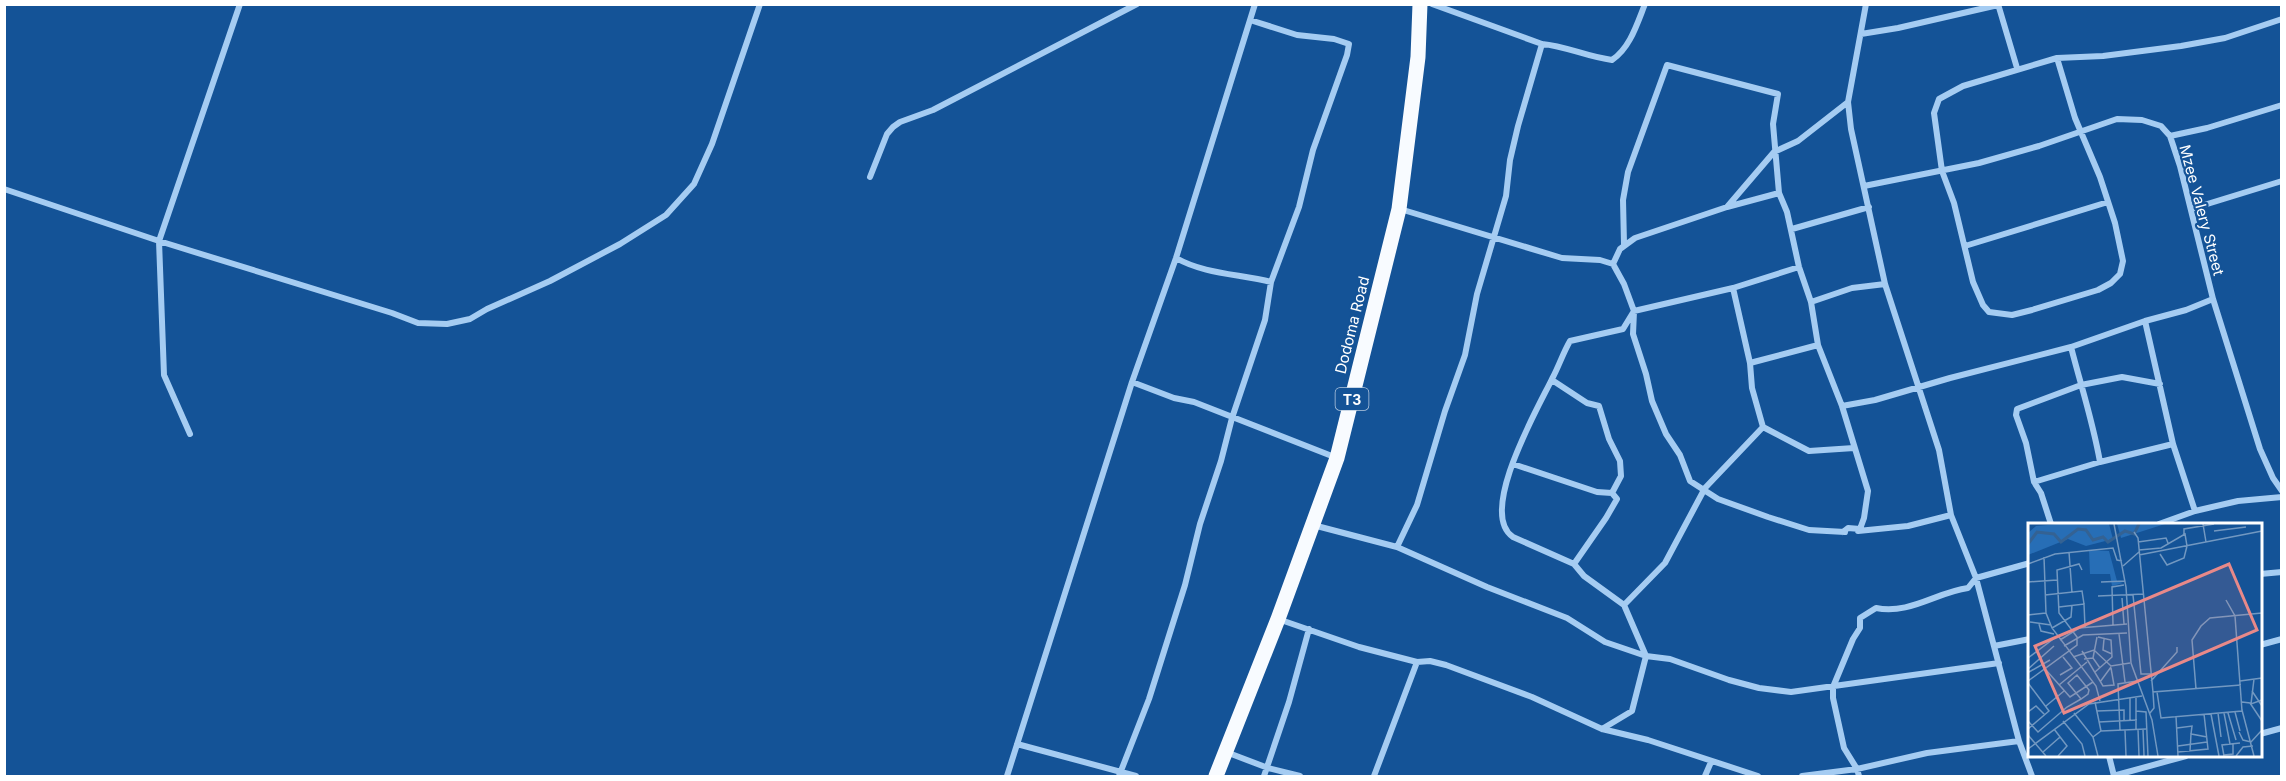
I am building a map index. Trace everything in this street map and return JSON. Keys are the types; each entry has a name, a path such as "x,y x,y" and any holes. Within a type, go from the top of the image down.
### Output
{"highway":[{"name":"Dodoma Road","path":"1216,777 1278,619 1336,458 1399,209 1418,57 1420,4"}],"street":[{"path":"190,434 164,375 159,241 240,4"},
{"path":"4,189 418,323 447,324 470,319 590,260 666,215 694,184 712,144 760,4"},
{"path":"870,177 887,134 900,122 933,110 1137,4"},
{"path":"1007,777 1132,382 1176,258 1255,4"},
{"path":"1432,4 1542,44 1561,46 1582,54 1612,60 1627,44 1645,4"},
{"path":"1866,4 1848,102 1851,129 1885,284 1939,450 1951,515 1976,578 2019,741 2032,777"},
{"path":"1861,34 1998,5 2017,69"},
{"path":"1120,774 1158,670 1185,585 1200,524 1264,320 1271,282 1299,207 1313,150 1334,94 1349,44 1334,39 1297,35 1250,20"},
{"path":"2056,58 2069,102 2100,177 2115,223 2123,261 2120,274 2098,290 2059,302 2012,315 1989,312 1973,282 1954,202 1942,171 1934,112 1939,99 1963,86 2056,58 2103,56 2181,46 2225,38 2281,20"},
{"path":"1397,547 1417,506 1445,411 1465,355 1477,294 1506,196 1510,160 1518,126 1542,44"},
{"path":"1613,264 1624,244 1623,207 1628,172 1667,65 1778,94 1773,124 1779,193 1792,229 1799,267 1811,302 1818,345 1842,406 1868,491 1860,529 1848,528 1843,532"},
{"path":"1727,207 1774,152 1798,141 1848,102"},
{"path":"2170,136 2207,128 2282,105"},
{"name":"Mzee Valery Street","path":"1864,186 2014,154 2117,119 2151,122 2161,126 2170,136 2192,209 2213,299 2260,449 2273,478 2282,491"},
{"path":"2192,209 2282,181"},
{"path":"1624,244 1642,235 1727,207 1779,193"},
{"path":"1965,246 2108,202"},
{"path":"1792,229 1869,207"},
{"path":"1399,209 1562,258 1600,260 1613,264 1624,284 1634,311 1633,334 1652,401 1666,434 1680,455 1690,481 1705,488 1718,499 1809,530 1843,532 1908,526 1951,515"},
{"path":"1176,258 1202,269 1271,282"},
{"path":"1602,729 1632,711 1646,656 1624,605 1584,576 1574,564 1519,540 1506,530 1502,508 1513,464 1529,422 1570,341 1623,329 1634,311 1733,288 1799,267"},
{"path":"1811,302 1852,288 1885,284"},
{"path":"1733,288 1750,363 1752,388 1763,427 1809,451 1854,448"},
{"path":"1842,406 1918,389 1950,378 2071,346 2186,310 2213,299"},
{"path":"2145,321 2173,444 2195,511"},
{"path":"1750,363 1818,345"},
{"path":"2071,346 2090,411 2100,462"},
{"path":"2050,523 2041,494 2034,482 2026,442 2016,415 2017,409 2081,385 2122,377 2160,384"},
{"path":"1552,380 1587,403 1599,406 1609,439 1620,461 1621,476 1612,493"},
{"path":"1132,382 1173,398 1194,402 1336,458"},
{"path":"1624,605 1665,563 1705,488 1763,427"},
{"path":"2034,482 2100,462 2173,444"},
{"path":"1513,464 1597,492 1612,493 1617,499 1574,564"},
{"path":"2164,523 2195,511 2238,501 2282,497"},
{"path":"1313,525 1397,547 1487,587 1567,618 1605,642 1646,656 1670,659 1729,680 1780,692 1833,687 1999,663"},
{"path":"1858,773 1844,748 1833,698 1833,687 1860,628 1860,618 1876,608 1888,611 1916,605 1968,588 1976,578 2028,564"},
{"path":"2262,574 2282,572"},
{"path":"1278,619 1359,647 1418,662 1430,661 1446,665 1532,697 1602,729 1648,740 1758,777"},
{"path":"1264,777 1289,702 1309,629"},
{"path":"1994,646 2028,639"},
{"path":"2262,644 2282,639"},
{"path":"1374,777 1418,662"},
{"path":"2262,733 2282,728"},
{"path":"1802,777 1858,773 1927,753 2019,741"},
{"path":"1017,744 1136,777"},
{"path":"1225,752 1300,777"},
{"path":"2109,757 2113,776 2182,757"},
{"path":"1705,777 1711,762"}]}
